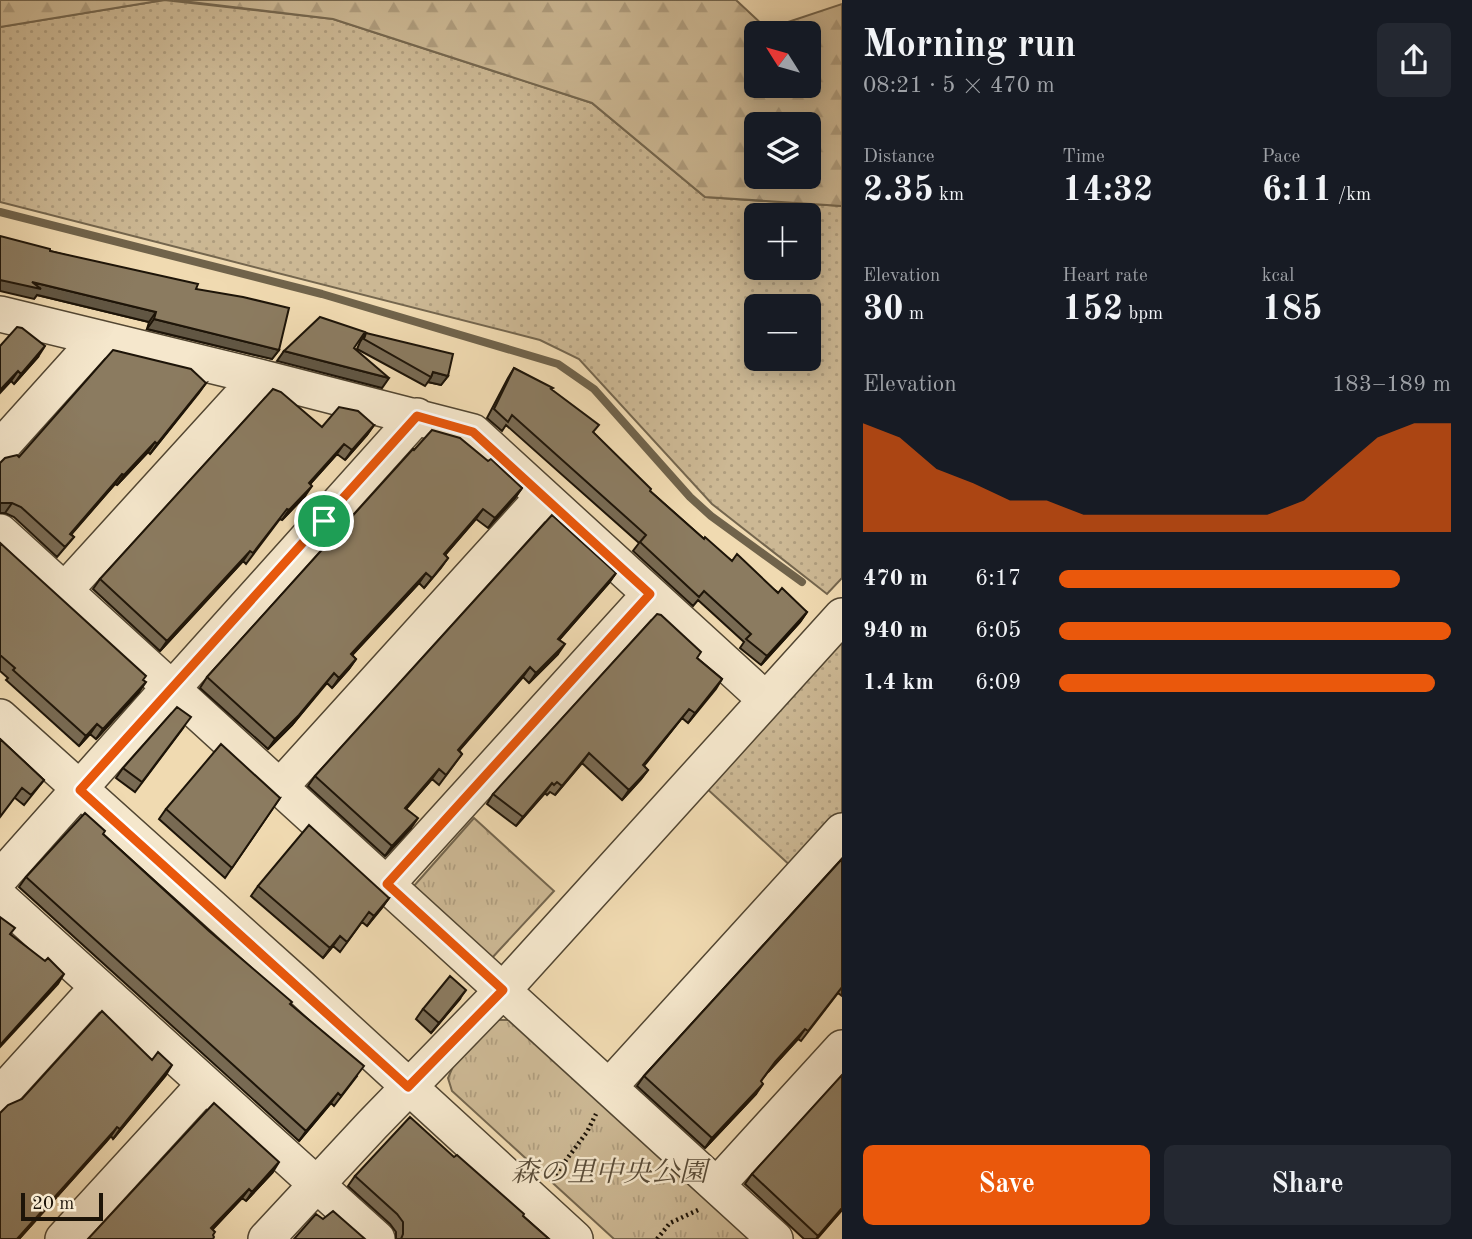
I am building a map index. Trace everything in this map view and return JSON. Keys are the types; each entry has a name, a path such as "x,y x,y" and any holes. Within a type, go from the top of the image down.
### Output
{"street":[{"path":"0,314 473,432 765,699"},
{"path":"0,448 99,338"},
{"path":"65,590 259,377"},
{"path":"0,878 417,416"},
{"path":"279,786 543,497"},
{"path":"0,532 775,1239"},
{"path":"387,884 650,594"},
{"path":"267,1239 408,1087 503,990 842,616"},
{"path":"0,717 575,1239"},
{"path":"612,1090 842,831"},
{"path":"0,898 377,1239"},
{"path":"0,1095 98,987"},
{"path":"717,1185 842,1048"},
{"path":"63,1239 205,1084"}],"path":[{"path":"545,1184 556,1176 612,1090"},
{"path":"657,1239 670,1223 702,1206 717,1185"}],"green space":[{"path":"0,0 164,0 0,27"},
{"path":"164,0 333,19 592,103 705,197 796,203 744,203 744,280 821,280 821,205 842,206 842,578 827,594 712,504 579,359 540,340 0,202 0,27"},
{"path":"174,0 736,0 758,21 744,21 744,98 821,98 821,21 791,21 842,4 842,206 705,197 592,103 333,19"},
{"path":"842,636 842,816 794,869 704,786"},
{"path":"474,818 554,891 491,959 413,887"},
{"name":"森の里中央公園","path":"494,1020 512,1020 754,1239 614,1239 452,1091 448,1078 454,1064"}],"building":[{"path":"0,236 50,251 198,284 196,289 289,308 279,350 154,319 156,312 32,282 41,289 0,280"},
{"path":"320,317 365,332 354,348 389,378 284,351"},
{"path":"17,327 45,346 21,374 18,371 0,390 0,346"},
{"path":"366,333 453,354 448,376 433,372 431,377 364,339"},
{"path":"113,350 191,369 206,383 157,444 155,442 124,475 122,474 70,534 74,537 65,547 21,507 12,503 0,503 0,463 5,458 17,455 19,457"},
{"path":"514,368 553,388 551,389 599,425 593,432 651,489 650,491 732,561 737,554 778,593 782,588 807,612 767,656 746,639 751,634 704,591 699,597 640,542 646,535 512,415 508,422 494,409"},
{"path":"273,389 281,392 322,427 339,407 358,411 374,425 352,450 344,444 309,483 312,486 287,509 253,553 250,551 167,641 100,579"},
{"path":"432,430 460,438 488,461 491,459 522,488 495,518 483,509 444,554 448,558 432,578 426,573 351,654 356,659 339,678 334,673 275,739 207,677"},
{"path":"552,515 616,573 558,639 565,644 536,673 530,667 458,750 462,754 446,775 439,769 405,808 418,818 392,846 315,776"},
{"path":"0,543 146,676 143,680 146,682 103,729 97,724 86,736 0,655"},
{"path":"657,614 701,652 697,658 722,679 695,713 689,709 643,765 648,770 629,790 589,753 562,786 557,782 554,785 552,783 523,817 493,794"},
{"path":"177,707 191,717 142,782 123,768"},
{"path":"0,739 44,780 31,795 22,788 0,817"},
{"path":"221,744 280,798 232,868 166,809"},
{"path":"85,813 105,831 103,834 209,931 364,1066 341,1096 338,1093 306,1131 26,877"},
{"path":"309,825 389,898 374,916 369,912 347,942 340,936 330,948 258,886"},
{"path":"842,859 842,987 808,1031 805,1029 775,1062 761,1081 763,1084 712,1138 644,1076"},
{"path":"0,917 15,928 10,934 45,961 48,958 64,974 0,1045"},
{"path":"450,976 466,990 439,1023 423,1009"},
{"path":"102,1011 152,1060 158,1052 172,1065 120,1129 117,1127 17,1239 0,1239 0,1113 8,1105 22,1099"},
{"path":"842,1075 842,1208 818,1236 752,1174"},
{"path":"214,1103 279,1162 252,1192 249,1189 211,1228 215,1232 213,1239 88,1239"},
{"path":"410,1117 454,1157 457,1155 549,1239 401,1239 403,1222 355,1176"},
{"path":"333,1211 365,1239 294,1239 316,1214 323,1219"}],"waterway":[{"path":"0,212 322,294 558,364 594,389 690,497 711,516 802,582"}],"route":[{"path":"417,416 473,432 650,594 387,884 503,990 408,1087 80,790 170,687 172,689 324,521 417,416"}]}
